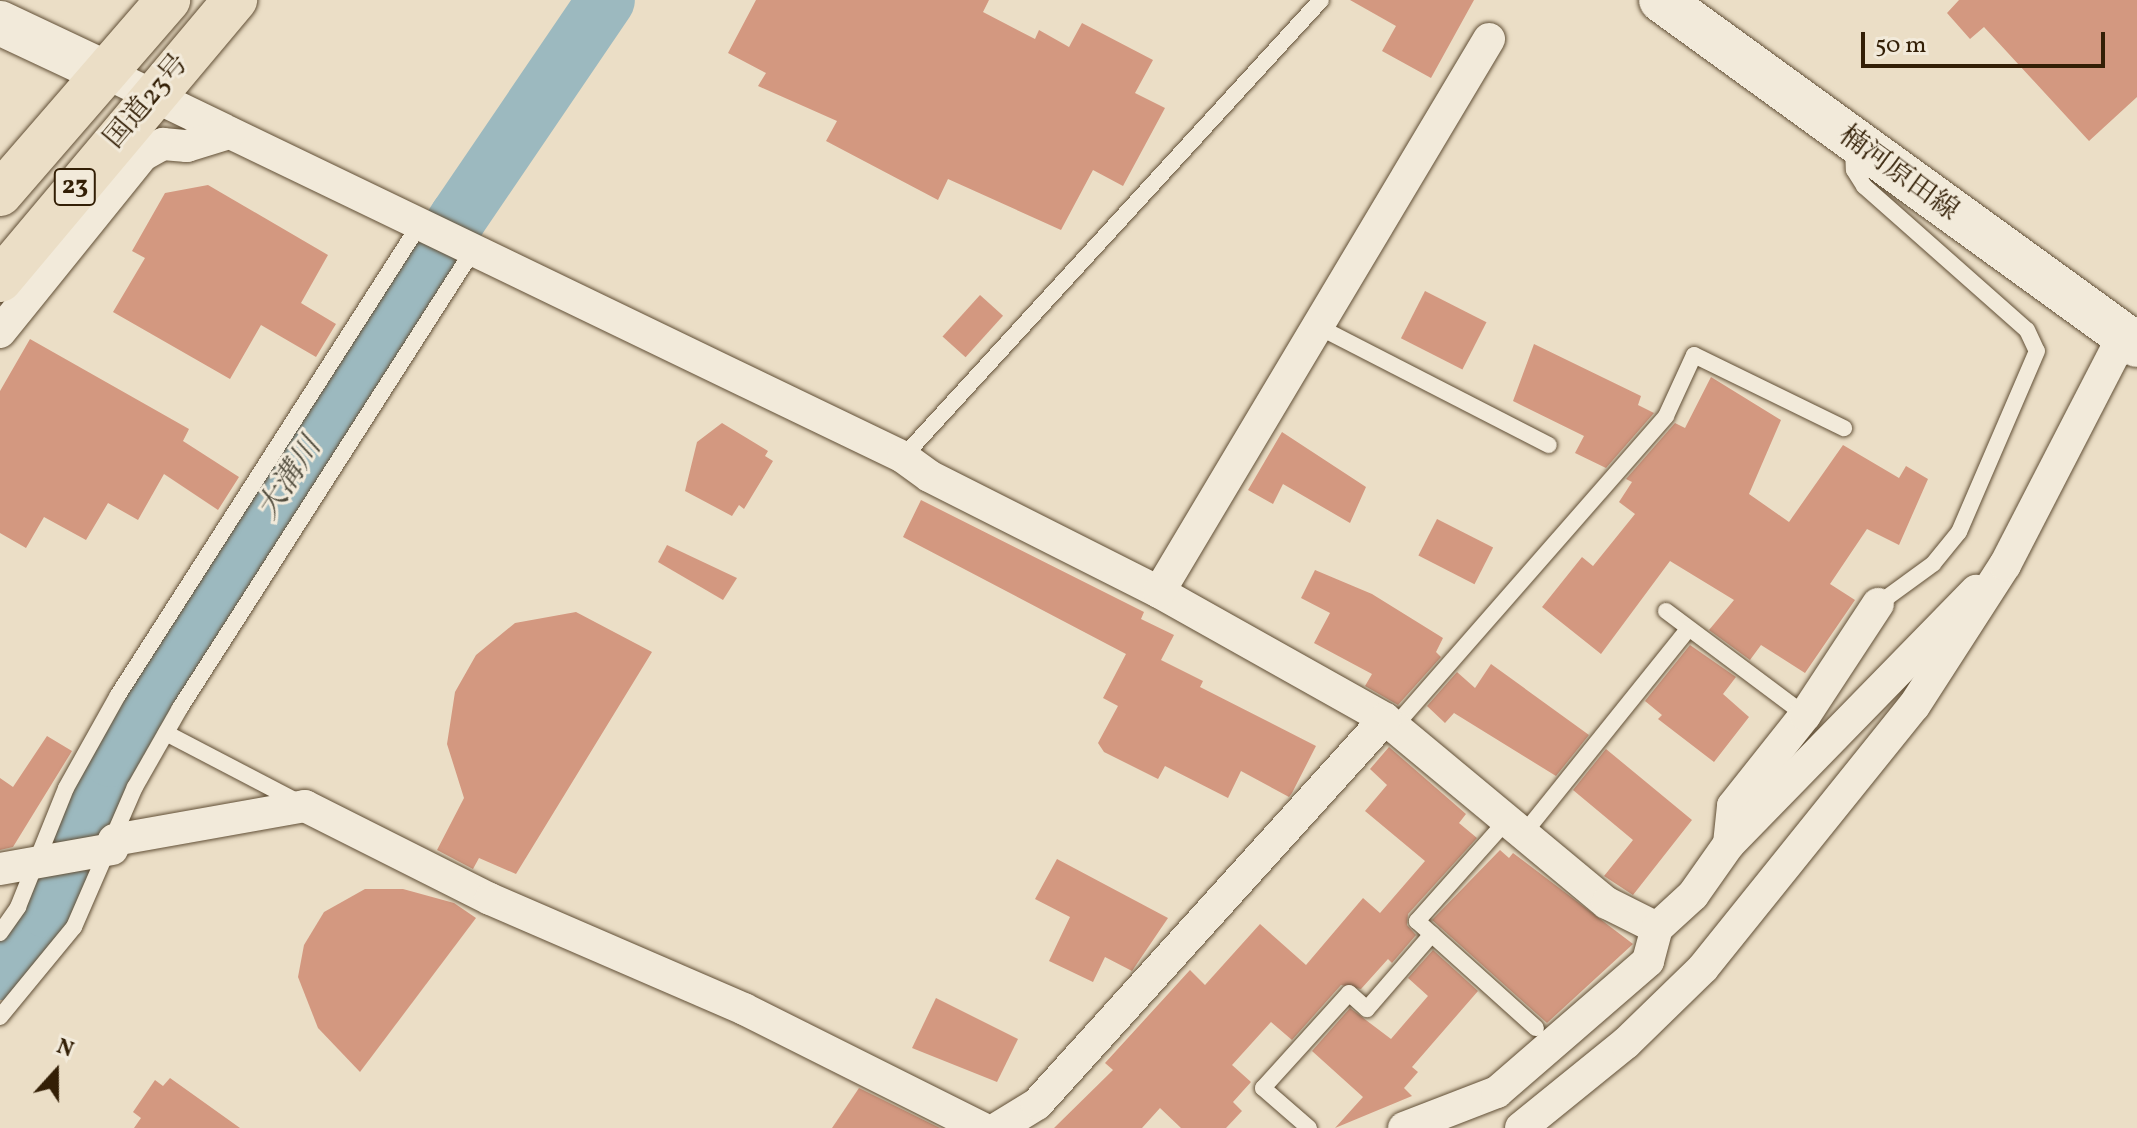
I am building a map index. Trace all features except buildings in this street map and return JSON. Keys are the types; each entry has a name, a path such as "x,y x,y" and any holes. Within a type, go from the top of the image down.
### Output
{"highway":[{"name":"国道23号","path":"0,194 102,71 168,0"},
{"name":"国道23号","path":"0,280 151,95 235,0"}],"main road":[{"name":"楠河原田線","path":"1661,0 1853,141 2132,335"},
{"path":"0,23 102,71"}],"street":[{"path":"1159,592 1321,328 1489,39"},
{"path":"102,71 422,229 903,457 929,476 1159,592 1390,723 1517,825 1607,903 1657,928"},
{"path":"0,332 143,155 163,144 187,146 229,133"},
{"path":"1521,1128 1626,1043 1703,968 1914,706 2005,565 2132,335"},
{"path":"1404,1128 1497,1092 1648,961 1657,928 1693,895 1729,844 1933,630 2005,565"},
{"path":"1729,844 1733,806 1805,715 1878,604"},
{"path":"998,1128 1037,1104 1390,723"},
{"path":"0,869 305,806 490,899 744,1009 982,1128"}],"lane":[{"path":"903,457 1321,0"},
{"path":"1853,141 1854,170 1864,186 2027,330 2037,351 1959,532 1933,564 1878,604"},
{"path":"0,933 18,907 37,861 118,695 422,229"},
{"path":"0,1017 74,927 109,846 166,733 469,251"},
{"path":"1321,328 1549,445"},
{"path":"1390,723 1666,416 1694,355 1844,428"},
{"path":"1666,611 1805,715"},
{"path":"1536,1028 1417,921 1517,825 1688,629"},
{"path":"166,733 305,806"},
{"path":"1309,1128 1263,1088 1349,993 1367,1009 1432,934"}],"waterway":[{"name":"大溝川","path":"0,971 47,909 74,831 111,758 458,218 606,0"}]}
